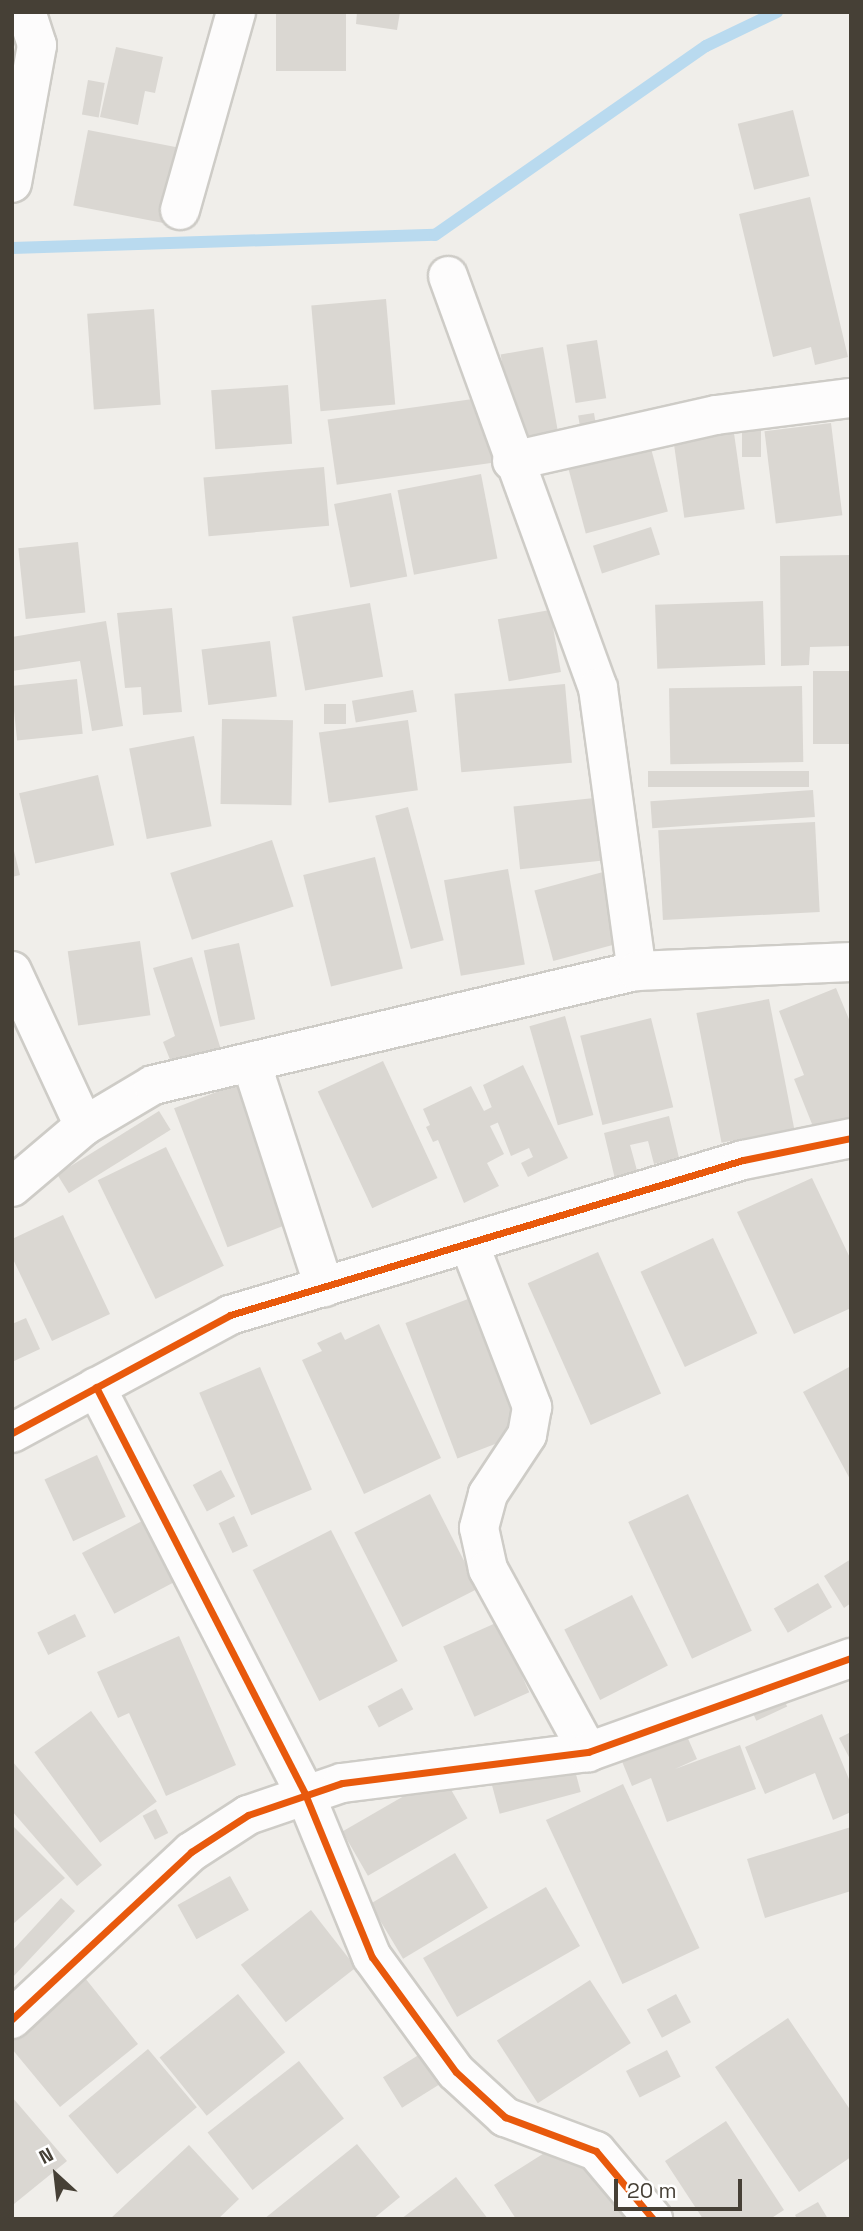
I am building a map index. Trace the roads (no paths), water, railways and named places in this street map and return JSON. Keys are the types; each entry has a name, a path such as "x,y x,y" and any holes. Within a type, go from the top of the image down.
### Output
{"street":[{"path":"12,183 37,45 26,12"},
{"path":"180,210 236,12"},
{"path":"448,276 512,461 598,688 637,971"},
{"path":"512,461 716,415 851,398"},
{"path":"12,1187 84,1126 153,1085 637,971 851,962"},
{"path":"12,971 84,1126"},
{"path":"251,1062 324,1287"},
{"path":"12,1433 230,1315 470,1246 743,1160 851,1138"},
{"path":"470,1246 532,1407 527,1435 488,1494 478,1528 488,1569 588,1752"},
{"path":"96,1387 305,1794 372,1957 456,2073 505,2117 596,2151 653,2219"},
{"path":"12,2019 191,1852 248,1815 305,1794 385,1776 588,1752 851,1658"}],"waterway":[{"path":"12,248 435,235 706,46 777,12"}]}
